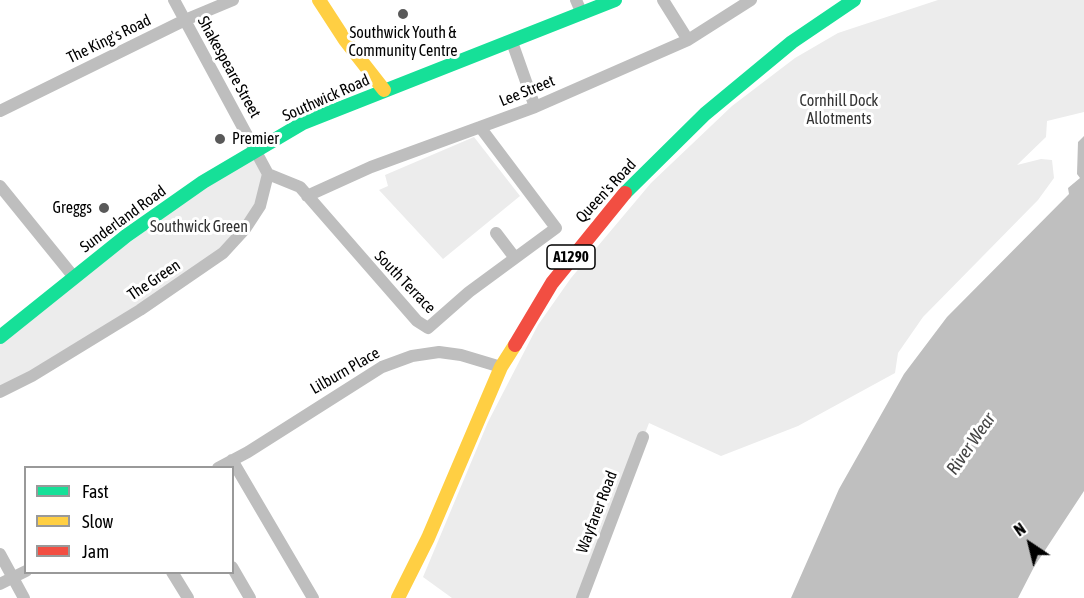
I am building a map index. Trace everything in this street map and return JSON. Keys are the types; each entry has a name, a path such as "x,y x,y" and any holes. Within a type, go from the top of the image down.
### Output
{"main road":[{"path":"319,0 345,40 384,90"},
{"name":"Southwick Road","path":"254,151 303,123 615,0"},
{"name":"Queen's Road","path":"398,598 428,538 501,367 552,283 591,232 631,186 705,114 792,42 854,0"},
{"name":"Sunderland Road","path":"0,337 73,276 203,182 254,151"}],"street":[{"name":"Shakespeare Street","path":"174,0 254,151"},
{"name":"The King's Road","path":"0,111 185,20 233,0"},
{"path":"576,0 582,14"},
{"path":"663,0 688,40"},
{"name":"Lee Street","path":"307,196 371,167 535,106 688,40 751,0"},
{"path":"512,42 535,106"},
{"name":"South Terrace","path":"268,174 300,187 417,321 428,328 469,292 556,228 480,127"},
{"path":"254,151 268,174"},
{"name":"The Green","path":"0,392 32,376 140,310 223,253 245,228 260,206 268,174"},
{"path":"0,186 73,276"},
{"path":"496,233 515,258"},
{"name":"Lilburn Place","path":"222,466 382,366 412,356 439,352 460,354 501,367"},
{"name":"Wayfarer Road","path":"582,598 643,437"},
{"path":"232,460 313,598"},
{"path":"0,554 24,598"},
{"path":"234,570 250,598"},
{"path":"0,584 24,572"},
{"path":"173,574 188,598"}],"green space":[{"name":"Cornhill Dock Allotments","path":"938,0 1084,0 1084,112 1047,121 1046,137 1017,165 1041,159 1052,160 1054,178 1038,200 923,317 898,353 895,373 798,426 721,456 649,423 582,598 452,598 423,577 488,422 538,325 571,278 651,183 732,106 795,58 838,33"},
{"path":"474,137 520,196 443,259 379,190 388,186 385,175"},
{"name":"Southwick Green","path":"256,150 268,174 260,206 223,253 0,392 0,337"}],"water":[{"name":"River Wear","path":"1084,136 1084,491 1034,567 1018,598 791,598 839,489 904,374 947,317 1069,194 1068,188 1080,178 1077,174 1078,142"}],"traffic: fast":[{"path":"0,337 126,236 203,182 303,123 615,0"},
{"path":"625,193 705,114 792,42 854,0"}],"traffic: slow":[{"path":"319,0 345,40 384,90"},
{"path":"398,598 428,538 501,367 515,345"}],"traffic: jam":[{"path":"515,345 552,283 625,193"}],"place":[{"name":"Southwick Youth & Community Centre","path":"403,14"},
{"name":"Premier","path":"220,139"},
{"name":"Greggs","path":"104,208"}]}
